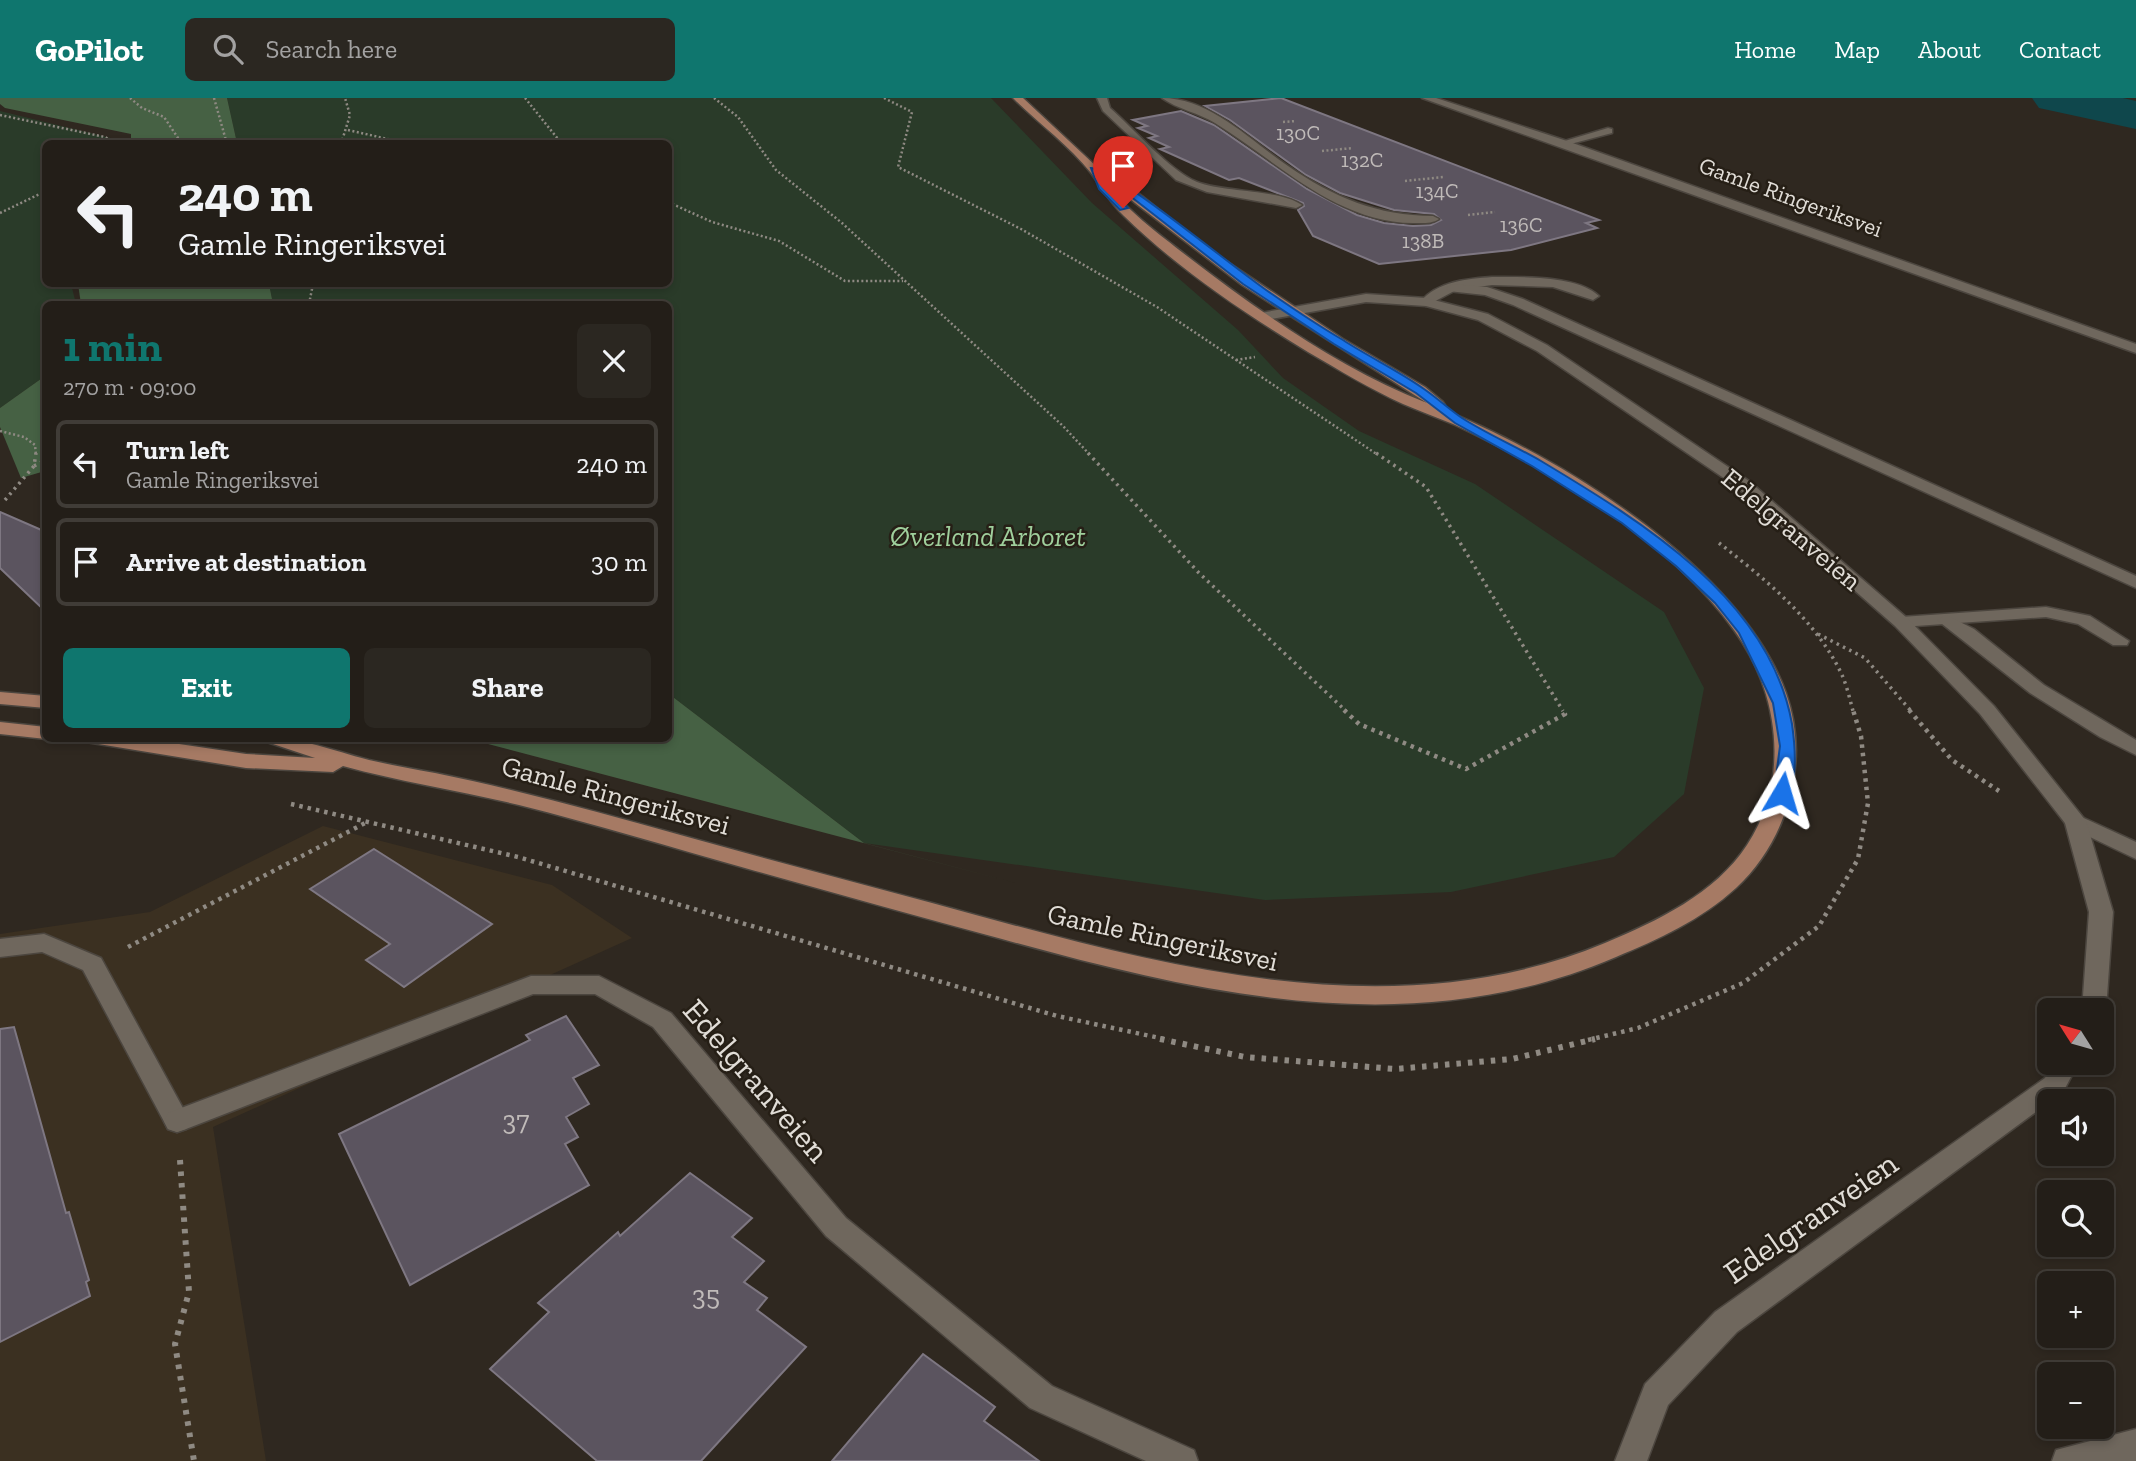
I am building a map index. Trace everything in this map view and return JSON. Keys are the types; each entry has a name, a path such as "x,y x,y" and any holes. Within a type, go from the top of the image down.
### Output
{"main road":[{"name":"Gamle Ringeriksvei","path":"1018,98 1094,170 1119,183 1204,252 1290,311 1420,390 1459,421"},
{"name":"Gamle Ringeriksvei","path":"287,742 367,766 515,797 1106,959 1212,983 1293,994 1375,999 1462,993 1545,976 1633,942 1700,907 1740,872 1767,831 1782,793 1788,746 1780,703 1763,663 1745,632 1719,600 1681,563 1626,520 1536,463 1459,421 1403,399 1311,349 1261,317 1141,225 1102,187 1094,170"},
{"path":"0,698 42,702"},
{"path":"0,728 42,733"},
{"name":"Gamle Ringeriksvei","path":"120,742 246,761 367,766"}],"street":[{"path":"1102,98 1106,109 1180,178 1209,190 1270,197 1296,205"},
{"path":"1167,98 1192,105 1220,119 1301,179 1323,191 1382,216 1396,219 1433,219"},
{"name":"Gamle Ringeriksvei","path":"1427,98 1563,143 2136,349"},
{"path":"1563,143 1608,131"},
{"path":"1426,302 1436,291 1479,282 1530,281 1567,286 1593,296"},
{"path":"1452,288 1488,291 1518,302 2136,583"},
{"name":"Edelgranveien","path":"1261,317 1366,298 1426,302 1483,317 1552,354 1743,484 1901,622 1987,710 2076,821 2101,912 2095,998"},
{"path":"1901,622 2046,611 2084,620 2120,641"},
{"path":"1946,620 1968,630 1998,661 2025,681 2136,749"},
{"path":"2076,821 2136,851"},
{"path":"0,948 44,943 92,964 177,1121"},
{"name":"Edelgranveien","path":"177,1121 531,985 599,985 662,1020 836,1227 1041,1397 1182,1461"},
{"name":"Edelgranveien","path":"1631,1461 1656,1395 1726,1322 2054,1085 2059,1075"},
{"path":"2068,1461 2136,1445"}],"path":[{"path":"130,98 142,108 164,117 179,140"},
{"path":"214,98 226,140"},
{"path":"343,140 348,130 349,104 345,98"},
{"path":"525,98 559,140"},
{"path":"714,98 738,117 776,170 842,223 1063,426 1199,573 1359,724 1466,769 1564,714 1426,487 1157,307 1021,229 898,167 912,112 884,98"},
{"path":"0,115 111,140"},
{"path":"348,130 393,140"},
{"path":"0,213 42,193"},
{"path":"672,203 712,222 779,241 845,281 904,281"},
{"path":"0,431 24,437 35,445 34,466"},
{"path":"5,500 34,466 42,462"},
{"path":"278,800 518,857 1057,1016 1245,1057 1395,1069 1512,1059 1638,1028 1743,983 1819,926 1858,859 1868,803 1861,736 1842,675 1817,633 1755,571 1715,540"},
{"path":"1817,633 1865,658 1952,760 1991,788 2003,793"},
{"path":"92,964 184,919 367,822"},
{"path":"177,1121 189,1292 175,1344 194,1461"}],"shaded area":[{"path":"323,826 552,885 632,938 213,1127 266,1461 0,1461 0,934 150,912"}],"green space":[{"path":"0,98 227,98 236,140 131,140 131,134 5,108 0,104"},
{"name":"Øverland Arboret","path":"227,98 991,98 1092,203 1238,330 1283,378 1359,431 1475,484 1664,612 1704,688 1684,794 1614,857 1451,892 1265,900 864,843 672,696 672,301 272,301 270,287 672,287 672,140 236,140"},
{"path":"0,111 119,140 42,140 42,287 72,287 75,301 42,301 42,378 0,408"},
{"path":"78,287 270,287 272,301 81,301"},
{"path":"42,378 42,472 21,478 0,427 0,408"},
{"path":"672,696 864,843 1114,909 480,742 672,742"}],"building":[{"path":"1281,98 1599,220 1586,223 1597,228 1511,250 1379,264 1313,236 1298,210 1304,206 1303,203 1239,178 1229,180 1160,149 1169,147 1149,138 1157,136 1138,128 1147,126 1133,120 1181,111 1214,125 1307,189 1357,215 1384,223 1413,226 1431,225 1441,220 1434,214 1394,210 1340,193 1306,175 1230,120 1205,106"},
{"path":"0,512 42,530 42,608 0,568"},
{"path":"374,849 492,924 404,987 366,960 390,944 310,889"},
{"path":"566,1016 599,1065 573,1078 589,1104 566,1117 578,1137 565,1144 589,1185 410,1285 339,1134 530,1040 526,1035"},
{"path":"14,1027 66,1213 69,1212 89,1280 86,1282 90,1296 0,1342 0,1029"},
{"path":"690,1173 752,1218 732,1237 764,1261 744,1282 767,1298 757,1310 806,1347 701,1461 597,1461 490,1369 549,1312 538,1303 618,1232 620,1236"},
{"path":"923,1354 995,1407 984,1421 1039,1461 832,1461"}],"waterway":[{"path":"2055,98 2136,115"}],"route":[{"path":"1123,208 1102,187 1094,170 1119,183 1204,252 1246,282 1338,342 1420,390 1459,421 1536,463 1626,520 1681,563 1719,600 1745,632 1763,663 1780,703 1788,746 1782,793"}]}
